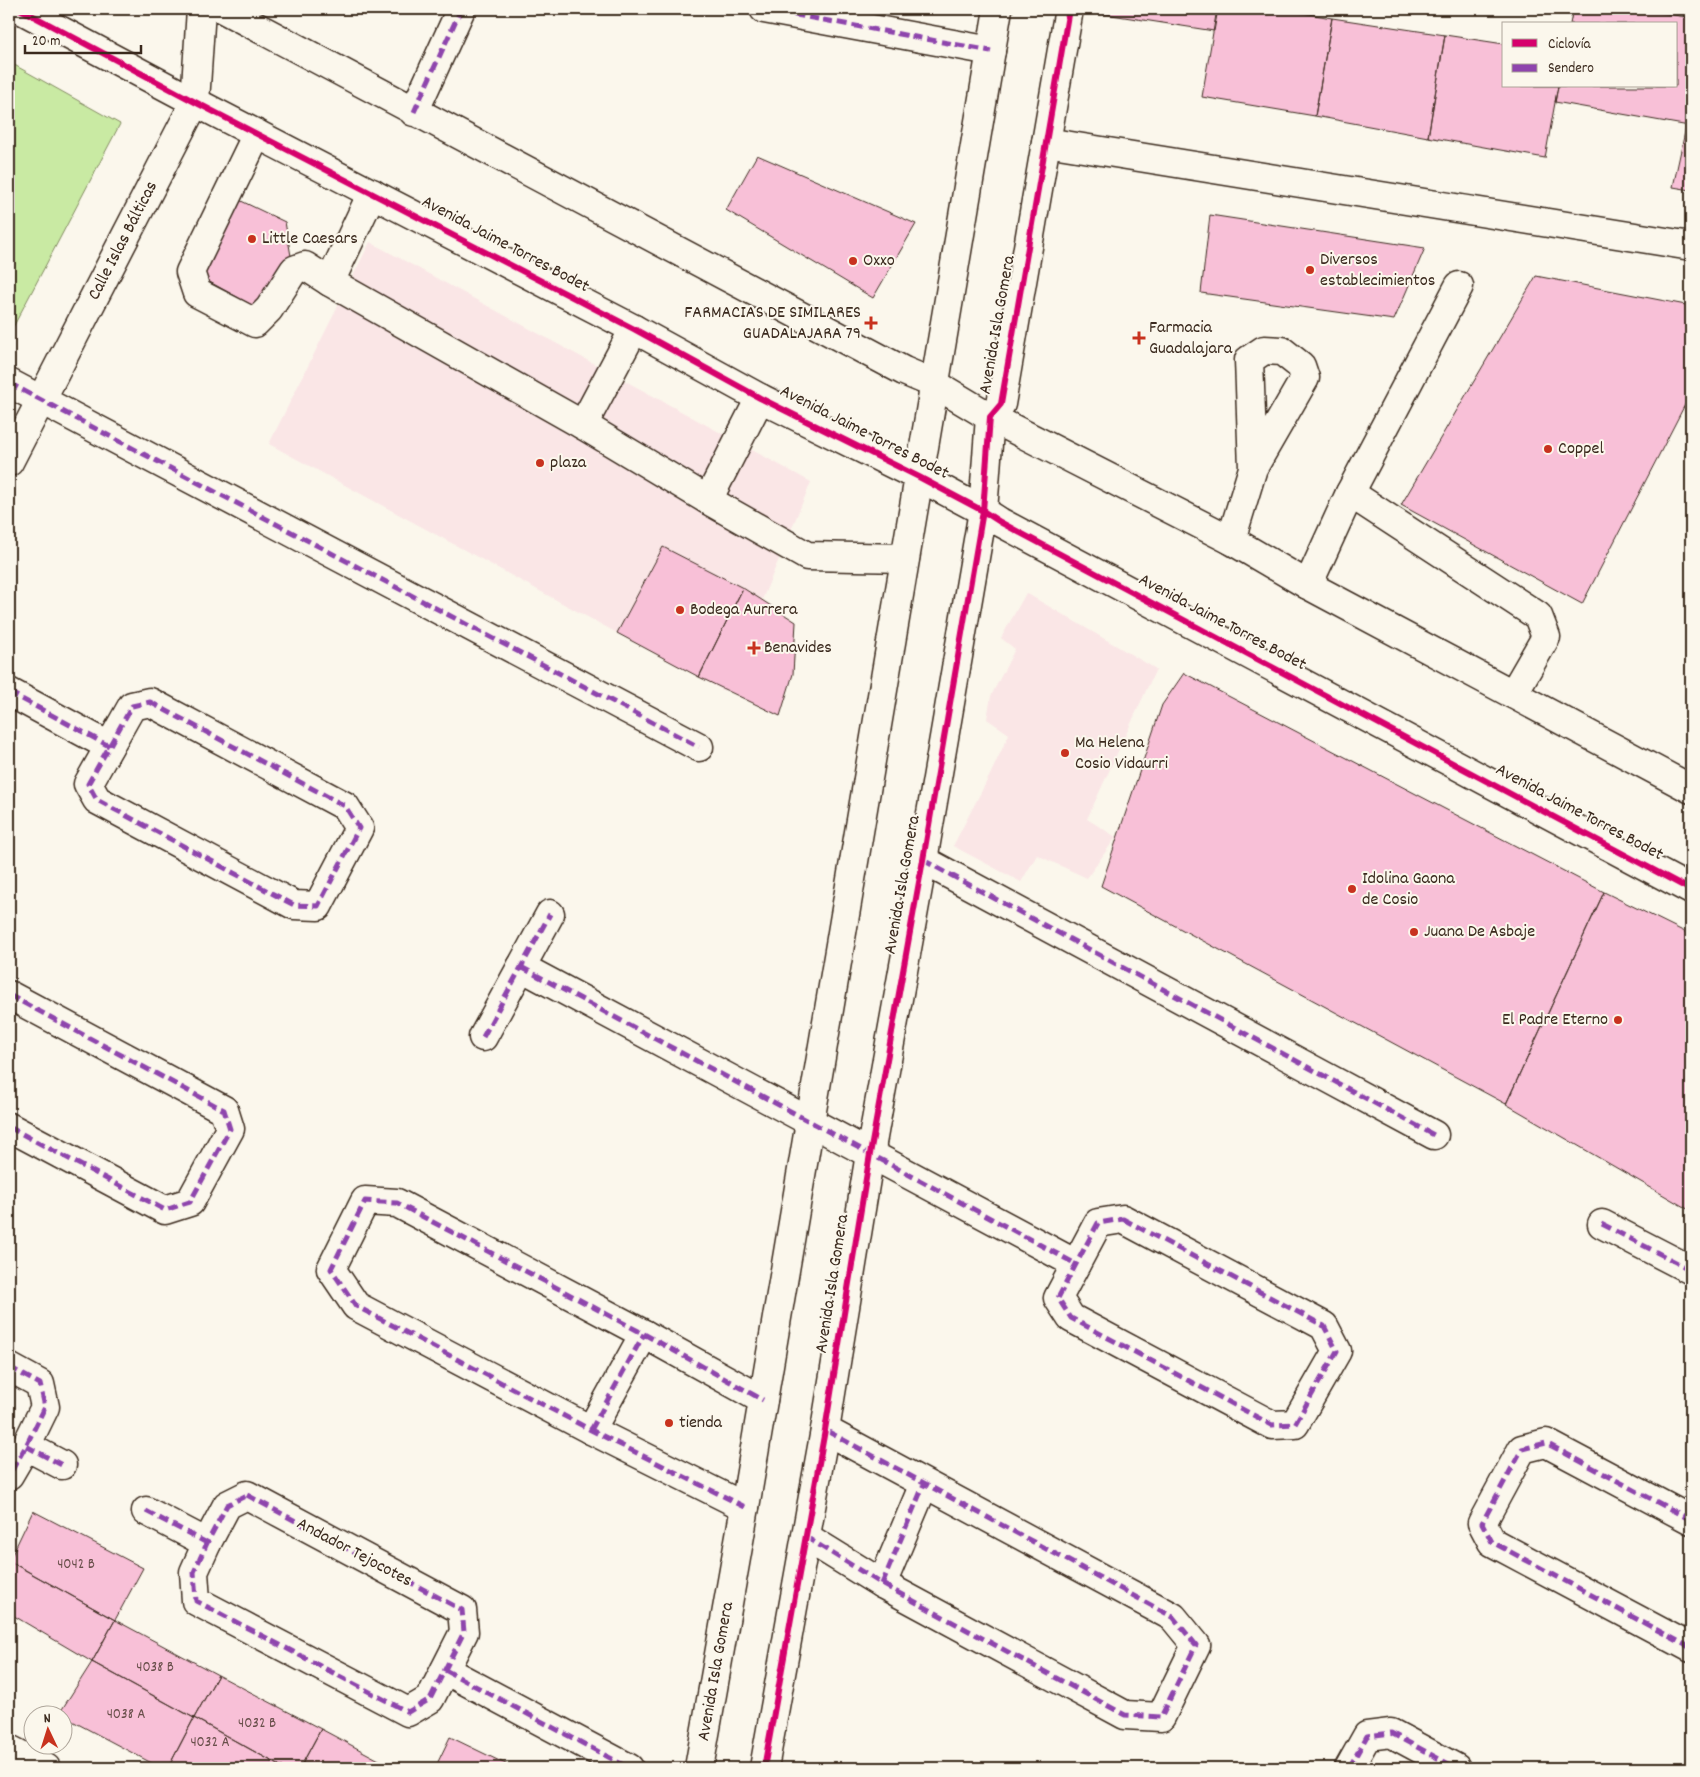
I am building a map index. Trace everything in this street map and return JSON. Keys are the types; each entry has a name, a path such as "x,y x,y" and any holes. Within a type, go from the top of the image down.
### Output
{"street":[{"name":"Avenida Jaime Torres Bodet","path":"20,9 256,134 634,329 760,398 919,477 1009,527 1691,890"},
{"name":"Calle Islas Bálticas","path":"9,462 195,102 201,9"},
{"path":"223,9 904,371 935,384 990,416 1231,540 1308,585 1691,789"},
{"path":"414,112 461,9"},
{"path":"764,9 991,50"},
{"name":"Avenida Isla Gomera","path":"699,1768 745,1507 998,9"},
{"name":"Avenida Isla Gomera","path":"764,1768 825,1430 870,1154 983,511 990,416 1001,404 1069,9"},
{"path":"256,134 190,272 197,292 255,323 270,310 294,270 305,266 807,556 905,558"},
{"path":"1046,142 1691,246"},
{"path":"330,282 372,193"},
{"path":"1308,585 1350,493 1458,286"},
{"path":"583,425 634,329"},
{"path":"9,383 698,747"},
{"path":"708,500 760,398"},
{"path":"1231,540 1253,468"},
{"path":"1350,493 1538,616 1546,637 1513,694"},
{"path":"9,692 109,746"},
{"path":"150,702 345,806 358,828 318,906 294,905 97,800 88,784 109,746 132,706 150,702"},
{"path":"923,860 1434,1135"},
{"path":"483,1037 550,914"},
{"path":"521,967 1076,1264"},
{"path":"9,995 224,1110 230,1128 190,1202 165,1210 9,1127"},
{"path":"745,1507 592,1430 356,1306 331,1269 365,1201 397,1203 644,1334 763,1400"},
{"path":"1124,1219 1324,1326 1337,1350 1295,1424 1272,1426 1071,1318 1058,1298 1076,1264 1098,1223 1124,1219"},
{"path":"1602,1224 1691,1270"},
{"path":"592,1430 644,1334"},
{"path":"9,1367 40,1384 45,1407 9,1475"},
{"path":"806,1537 882,1584 1125,1714 1161,1717 1196,1645 1173,1617 825,1430"},
{"path":"1691,1520 1546,1443 1522,1449 1482,1523 1492,1542 1691,1648"},
{"path":"26,1446 62,1466"},
{"path":"882,1584 924,1484"},
{"name":"Andador Tejocotes","path":"247,1495 462,1610 464,1632 445,1670 430,1699 408,1712 196,1601 194,1572 227,1505 247,1495"},
{"path":"146,1511 208,1543"},
{"path":"445,1670 629,1768"},
{"path":"1349,1768 1367,1736 1391,1733 1456,1768"},
{"path":"9,1749 46,1768"}],"shaded area":[{"name":"plaza","path":"370,242 811,482 724,691 269,444"},
{"path":"1026,593 1156,669 1087,819 1116,837 1087,878 1037,855 1021,882 953,846 1009,734 987,719 991,696 1015,649 1001,638"}],"green space":[{"path":"9,62 120,124 10,333 9,332"}],"building":[{"path":"1106,9 1218,9 1214,31 1105,14"},
{"path":"1217,9 1279,9 1332,18 1315,116 1202,97"},
{"path":"1573,9 1640,9 1691,18 1691,110 1689,126 1555,102 1558,88 1678,88 1678,22 1570,22"},
{"path":"1332,18 1445,35 1428,137 1315,116"},
{"path":"1445,35 1502,44 1502,88 1558,88 1545,158 1428,137"},
{"path":"1691,104 1691,190 1673,187"},
{"name":"Oxxo","path":"757,155 916,224 873,298 726,210"},
{"name":"Little Caesars","path":"237,199 285,222 291,256 257,308 197,275"},
{"name":"Diversos establecimientos","path":"1210,215 1425,248 1394,320 1201,293"},
{"name":"Coppel","path":"1536,276 1691,306 1691,393 1582,604 1401,505"},
{"name":"Bodega Aurrera","path":"663,547 743,588 699,677 617,633"},
{"name":"Benavides","path":"743,588 796,622 793,674 780,716 699,677"},
{"name":"Idolina Gaona de Cosio","path":"1184,673 1604,892 1506,1104 1101,886 1162,705"},
{"name":"El Padre Eterno","path":"1604,892 1691,935 1691,1211 1506,1104"},
{"path":"33,1511 143,1568 115,1620 9,1561"},
{"path":"9,1561 115,1620 92,1662 9,1613"},
{"path":"115,1620 218,1675 194,1718 92,1662"},
{"path":"92,1662 194,1718 168,1768 161,1768 72,1721 72,1704 65,1704"},
{"path":"218,1675 321,1729 300,1768 284,1768 194,1718"},
{"path":"194,1718 284,1768 168,1768"},
{"path":"321,1729 394,1768 300,1768"},
{"path":"450,1737 514,1768 435,1768"}],"marked path":[{"path":"414,112 461,9"},
{"path":"764,9 991,51"},
{"path":"9,383 699,747"},
{"path":"9,692 109,746"},
{"path":"150,702 345,806 359,828 318,906 294,905 97,800 88,784 132,706 150,702"},
{"path":"923,860 1434,1135"},
{"path":"483,1037 550,914"},
{"path":"521,967 1076,1264"},
{"path":"9,995 224,1110 230,1129 190,1202 165,1210 9,1127"},
{"path":"745,1507 591,1430 356,1306 331,1269 365,1201 397,1203 644,1334 763,1400"},
{"path":"1123,1219 1324,1326 1337,1351 1295,1424 1272,1425 1071,1318 1058,1298 1098,1223 1123,1219"},
{"path":"1602,1224 1691,1270"},
{"path":"591,1430 644,1334"},
{"path":"9,1367 40,1384 45,1407 9,1475"},
{"path":"806,1537 882,1584 1125,1715 1161,1717 1196,1645 1173,1617 825,1430"},
{"path":"1691,1520 1546,1443 1522,1449 1482,1523 1492,1542 1691,1648"},
{"path":"26,1446 62,1465"},
{"path":"882,1584 924,1484"},
{"path":"247,1495 462,1610 464,1632 430,1699 408,1712 196,1601 194,1572 207,1543 227,1505 247,1495"},
{"path":"146,1511 207,1543"},
{"path":"445,1670 629,1768"},
{"path":"1349,1768 1367,1736 1391,1733 1456,1768"}],"cycle path":[{"path":"20,9 195,102 634,329 760,398 919,477 1691,890"},
{"path":"764,1768 825,1430 870,1154 983,511 990,417 1001,404 1069,9"}],"place":[{"name":"Little Caesars","path":"252,239"},
{"name":"Oxxo","path":"853,261"},
{"name":"Diversos establecimientos","path":"1310,270"},
{"name":"FARMACIAS DE SIMILARES GUADALAJARA 79","path":"871,323"},
{"name":"Farmacia Guadalajara","path":"1139,338"},
{"name":"Coppel","path":"1548,449"},
{"name":"plaza","path":"540,463"},
{"name":"Bodega Aurrera","path":"680,610"},
{"name":"Benavides","path":"754,648"},
{"name":"Ma Helena Cosio Vidaurri","path":"1065,753"},
{"name":"Idolina Gaona de Cosio","path":"1352,889"},
{"name":"Juana De Asbaje","path":"1414,932"},
{"name":"El Padre Eterno","path":"1618,1020"},
{"name":"tienda","path":"669,1423"}]}
